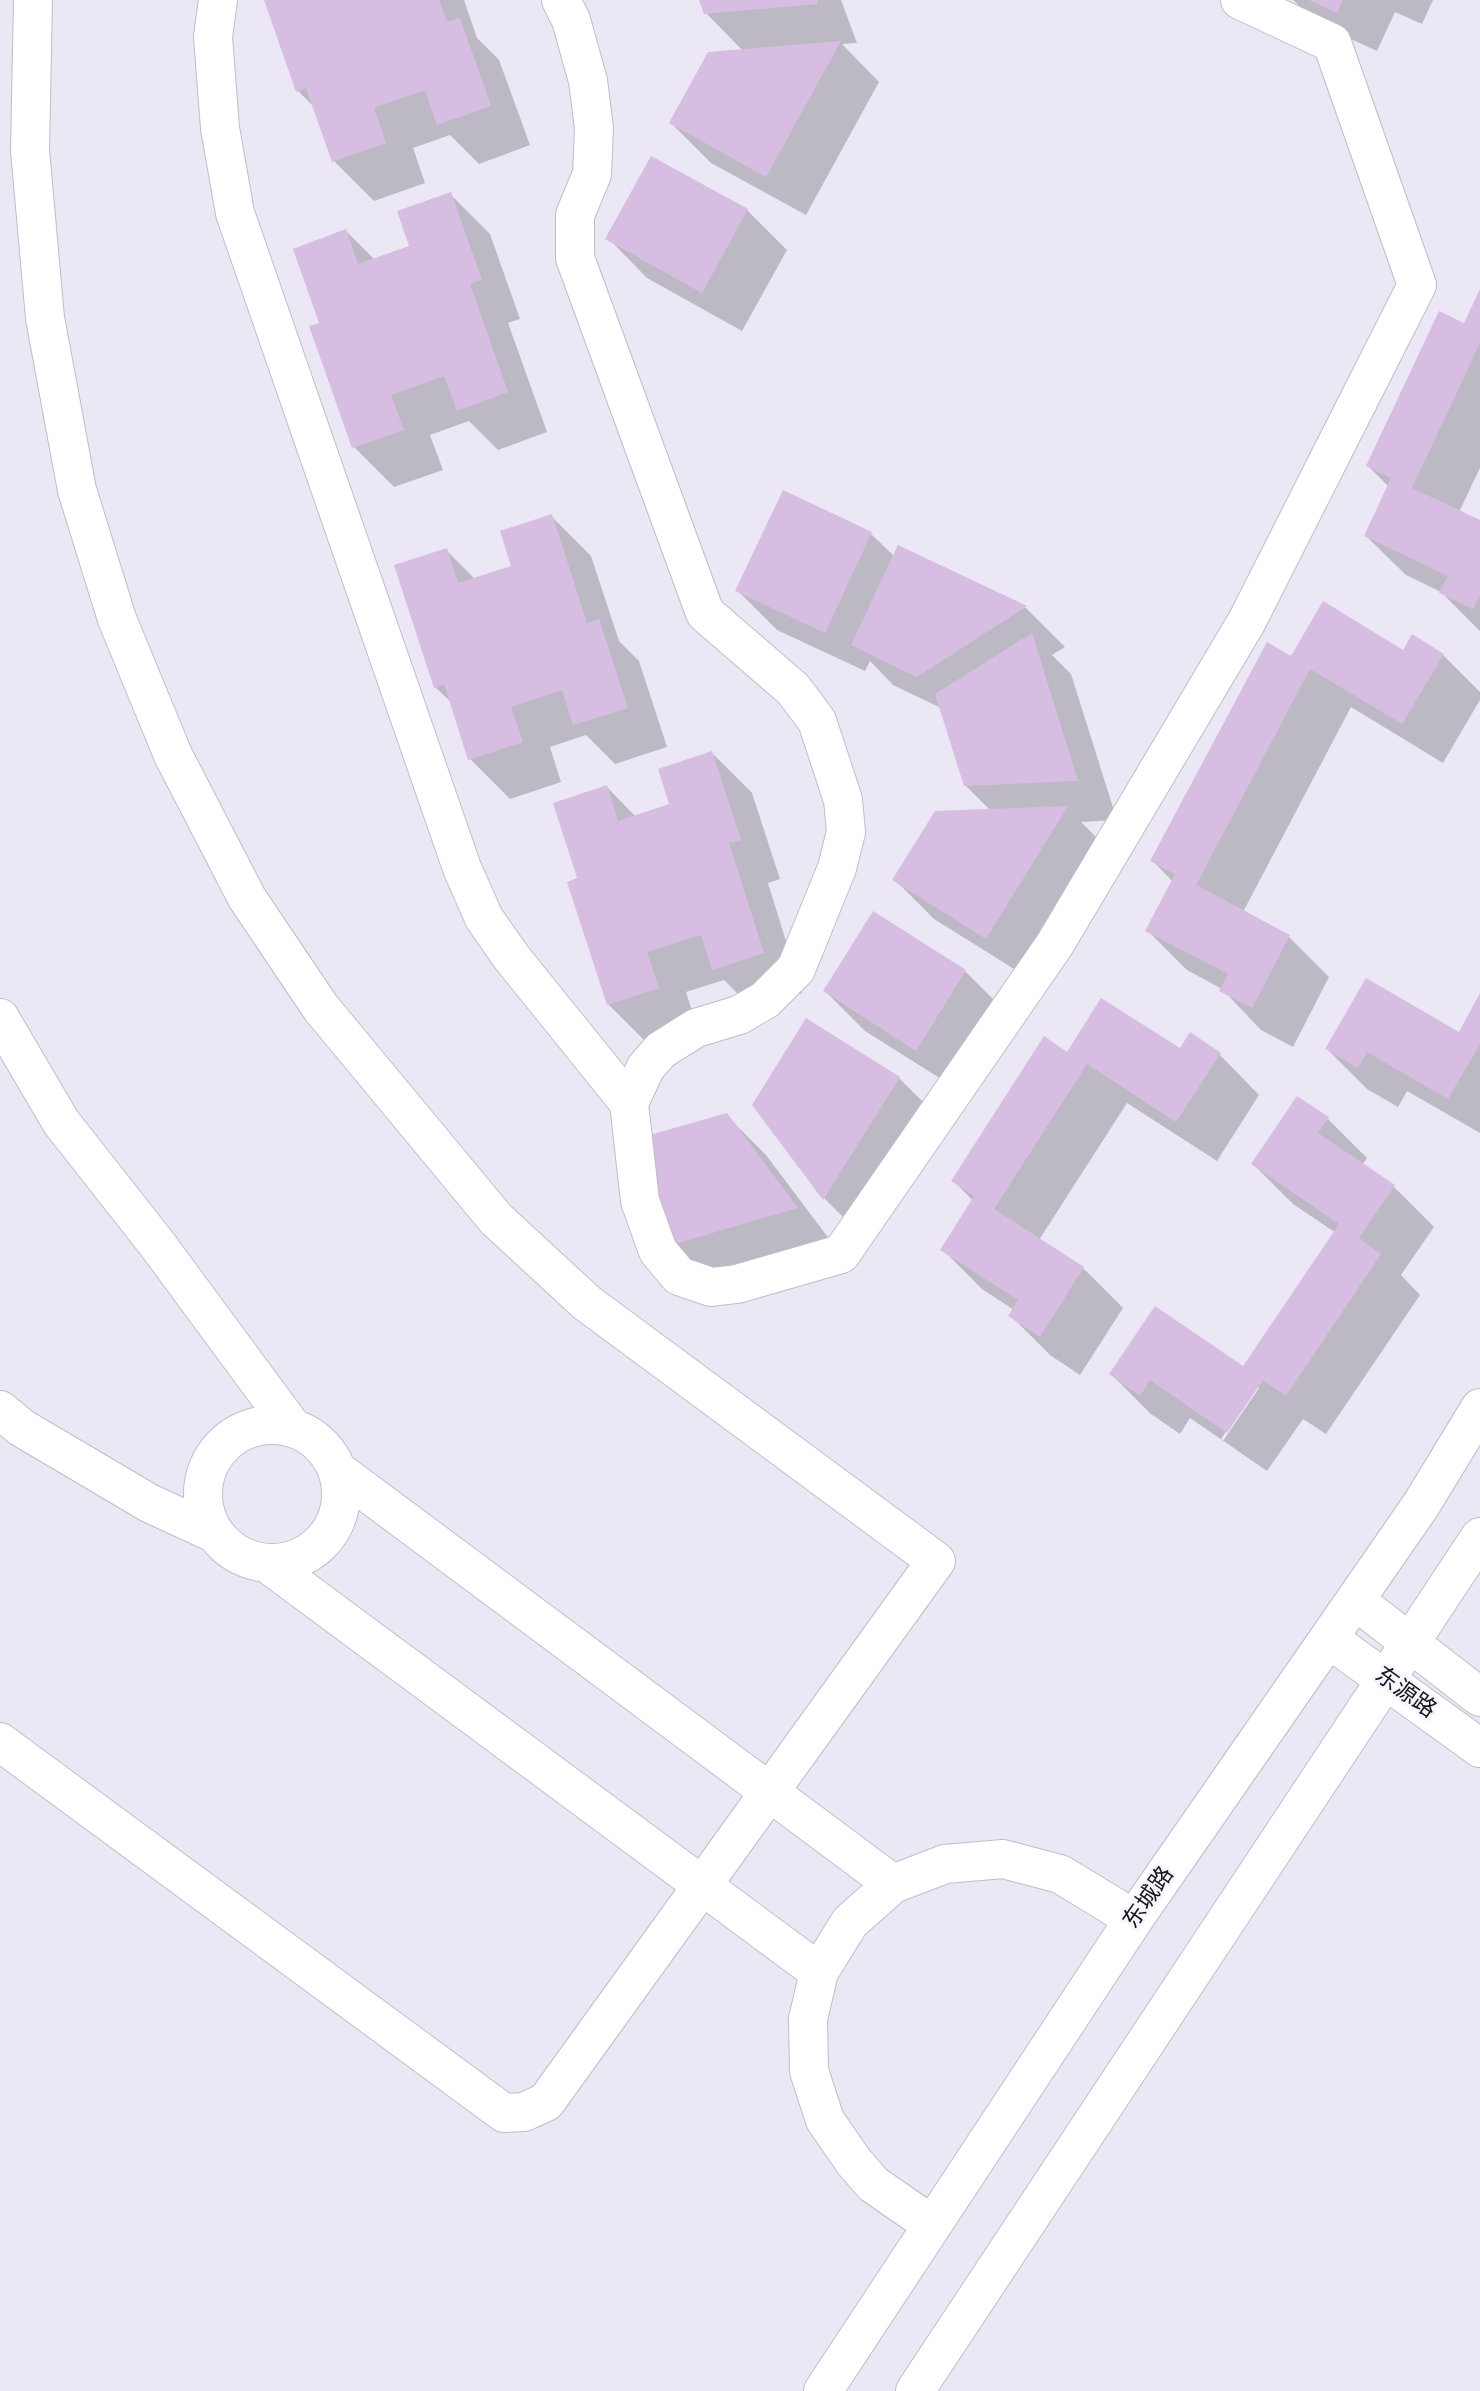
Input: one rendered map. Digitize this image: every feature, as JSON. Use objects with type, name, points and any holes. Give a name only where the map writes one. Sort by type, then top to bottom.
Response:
[{"type":"main road","points":[[0,1742],[504,2113],[524,2112],[546,2102],[936,1561],[587,1303],[496,1219],[321,1008],[247,898],[173,755],[117,619],[77,490],[44,305],[30,150],[33,0]]},
{"type":"main road","points":[[218,0],[213,37],[219,128],[235,213],[462,868],[484,918],[512,958],[629,1103]]},
{"type":"main road","points":[[561,0],[571,20],[588,81],[594,128],[592,174],[575,215],[575,258],[705,613],[793,689],[817,721],[843,800],[846,832],[837,868],[796,969],[765,1000],[739,1015],[696,1028],[661,1050],[646,1067],[629,1103],[640,1201],[658,1251],[679,1276],[711,1287],[737,1284],[841,1254],[1055,944],[1247,621],[1417,285],[1332,43],[1240,0]]},
{"type":"main road","points":[[0,1018],[61,1122],[157,1244],[292,1427]]},
{"type":"main road","name":"东城路","points":[[823,2391],[1134,1919],[1421,1506],[1480,1408]]},
{"type":"main road","points":[[0,1410],[22,1428],[149,1503],[214,1533]]},
{"type":"main road","points":[[268,1564],[302,1557],[328,1536],[341,1504],[337,1470],[327,1452],[312,1437],[292,1427],[271,1424],[250,1428],[231,1438],[216,1452],[206,1471],[203,1492],[205,1514],[214,1533],[229,1549],[247,1559],[268,1564],[819,1972]]},
{"type":"main road","points":[[337,1470],[893,1885]]},
{"type":"main road","points":[[915,2391],[1480,1537]]},
{"type":"main road","name":"东源路","points":[[1356,1601],[1480,1696]]},
{"type":"main road","name":"东源路","points":[[1329,1639],[1480,1748]]},
{"type":"main road","points":[[932,2225],[873,2184],[854,2162],[825,2120],[809,2071],[808,2020],[819,1972],[850,1922],[893,1885],[946,1864],[1003,1860],[1060,1874],[1134,1919]]},
{"type":"building","points":[[264,0],[439,0],[447,22],[460,18],[491,106],[437,125],[425,90],[374,108],[386,143],[332,162],[306,88],[296,92]]},
{"type":"building","points":[[699,0],[817,0],[818,4],[704,14]]},
{"type":"building","points":[[1309,0],[1343,0],[1337,13]]},
{"type":"building","points":[[841,41],[766,177],[669,123],[708,52]]},
{"type":"building","points":[[651,156],[748,209],[702,293],[605,239]]},
{"type":"building","points":[[451,192],[482,280],[470,284],[508,392],[457,411],[444,376],[391,395],[404,430],[352,448],[309,326],[319,323],[293,249],[346,229],[358,264],[409,246],[397,211]]},
{"type":"building","points":[[1480,289],[1480,343],[1412,488],[1480,520],[1480,595],[1473,609],[1439,593],[1448,576],[1364,536],[1391,478],[1366,466],[1439,311],[1464,323]]},
{"type":"building","points":[[783,490],[872,532],[825,633],[735,591]]},
{"type":"building","points":[[552,514],[587,623],[599,619],[628,708],[573,725],[562,690],[511,707],[523,742],[468,760],[444,684],[434,688],[394,565],[447,548],[458,583],[511,566],[500,531]]},
{"type":"building","points":[[898,545],[1027,606],[917,677],[851,645]]},
{"type":"building","points":[[1323,601],[1403,650],[1412,634],[1444,654],[1402,724],[1310,669],[1196,885],[1290,935],[1252,1008],[1219,991],[1228,974],[1145,931],[1175,874],[1150,861],[1267,642],[1291,656]]},
{"type":"building","points":[[1032,633],[1078,781],[964,786],[935,694]]},
{"type":"building","points":[[712,751],[741,840],[729,843],[764,953],[712,970],[701,935],[647,952],[659,988],[607,1005],[567,882],[577,878],[553,803],[607,785],[618,821],[669,804],[658,769]]},
{"type":"building","points":[[1068,806],[986,939],[892,880],[935,811]]},
{"type":"building","points":[[873,911],[966,970],[916,1051],[823,991]]},
{"type":"building","points":[[1366,978],[1459,1032],[1480,993],[1480,1044],[1448,1099],[1367,1052],[1358,1068],[1325,1049]]},
{"type":"building","points":[[1101,998],[1180,1048],[1190,1032],[1221,1053],[1176,1122],[1087,1064],[994,1209],[1084,1267],[1040,1337],[1008,1316],[1018,1300],[940,1250],[974,1196],[951,1181],[1044,1036],[1067,1052]]},
{"type":"building","points":[[806,1018],[900,1077],[823,1200],[752,1105]]},
{"type":"building","points":[[1297,1096],[1329,1117],[1318,1133],[1395,1185],[1359,1238],[1381,1254],[1286,1396],[1263,1380],[1227,1433],[1150,1380],[1140,1396],[1109,1374],[1155,1306],[1243,1366],[1339,1224],[1251,1164]]},
{"type":"building","points":[[727,1113],[798,1208],[671,1245],[639,1138]]}]
